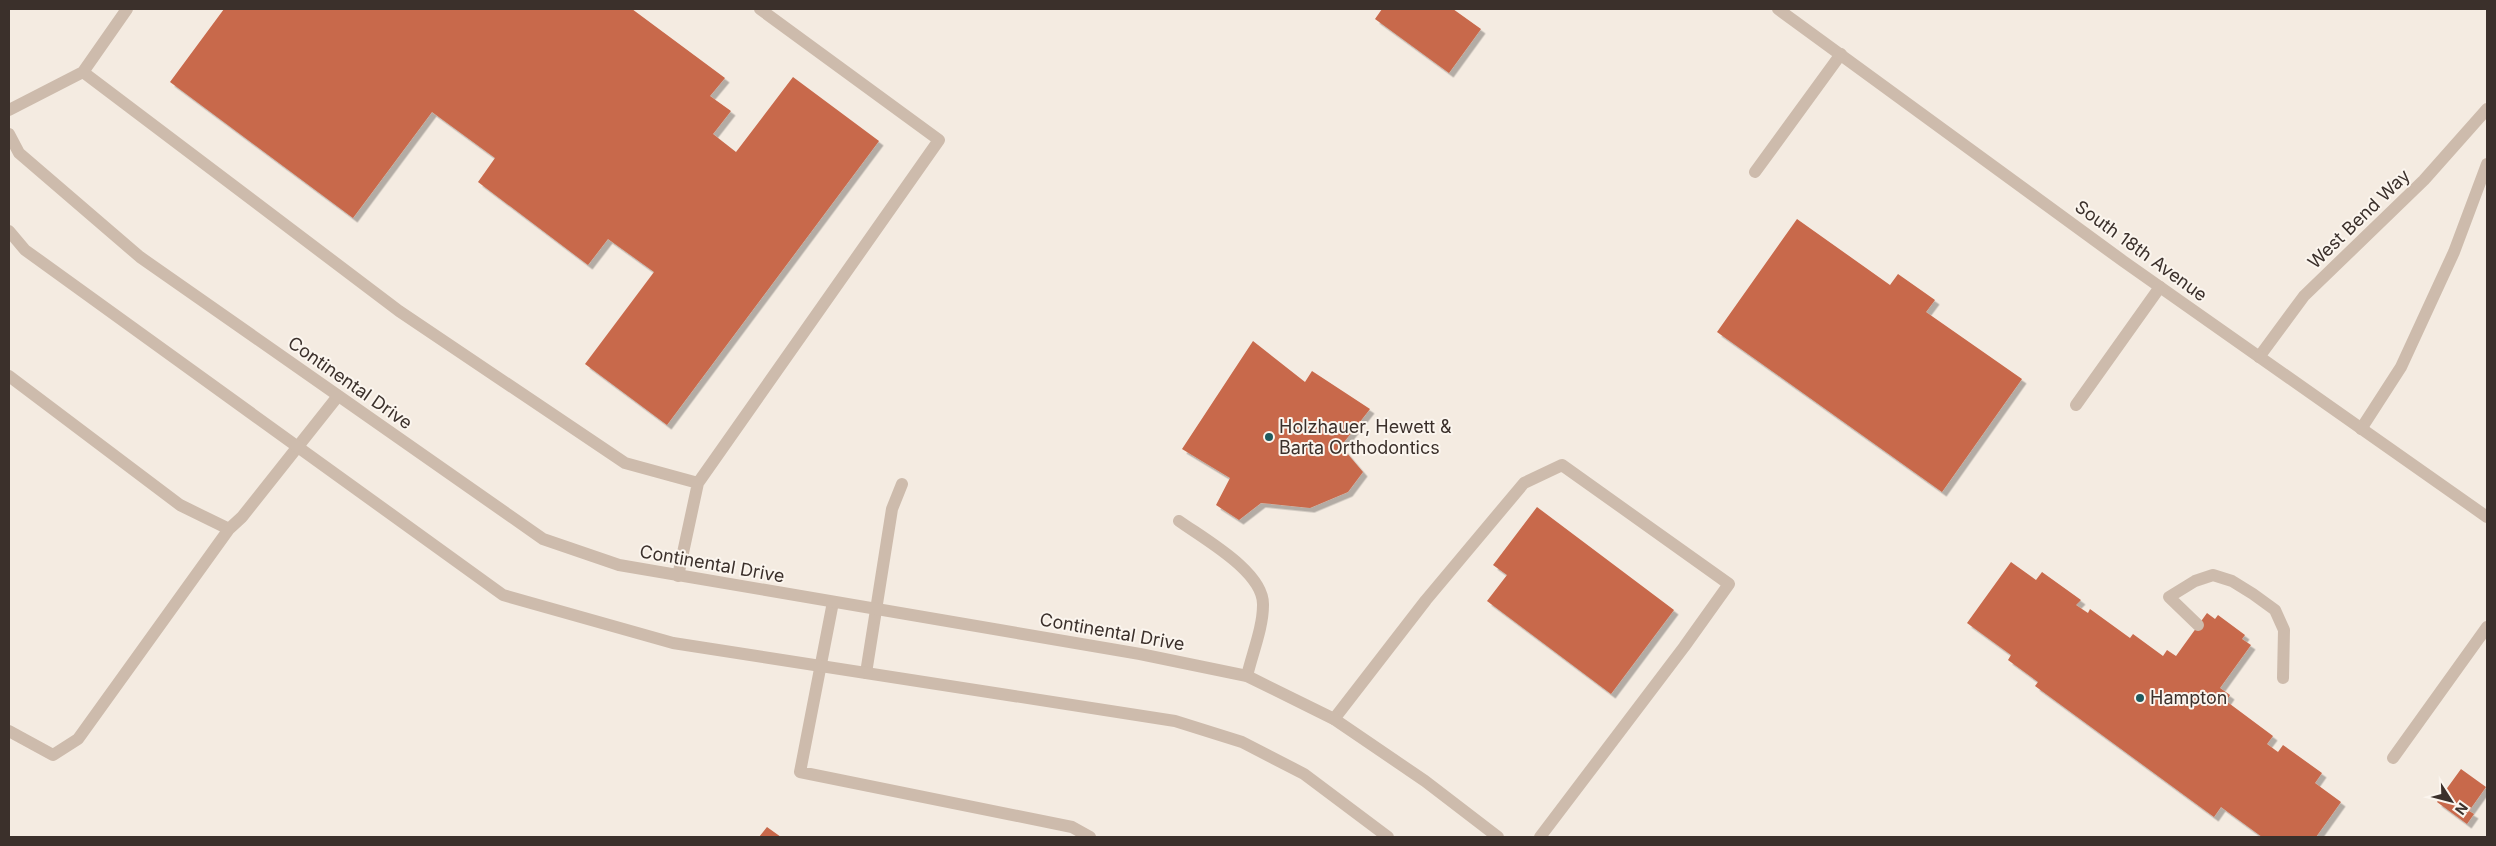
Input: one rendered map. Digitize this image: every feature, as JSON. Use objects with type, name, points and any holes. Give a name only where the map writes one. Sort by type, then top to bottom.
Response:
[{"type":"street","points":[[9,110],[83,72],[127,9]]},
{"type":"street","points":[[678,576],[698,483],[939,140],[760,9]]},
{"type":"street","name":"South 18th Avenue","points":[[1778,9],[2160,287],[2487,517]]},
{"type":"street","points":[[1755,172],[1841,54]]},
{"type":"street","points":[[83,72],[399,311],[625,464],[698,483]]},
{"type":"street","name":"West Bend Way","points":[[2258,357],[2304,296],[2424,180],[2487,109]]},
{"type":"street","name":"Continental Drive","points":[[9,134],[19,153],[140,257],[543,539],[619,565],[1140,654],[1246,676],[1334,719],[1425,781],[1498,837]]},
{"type":"street","points":[[2361,429],[2401,367],[2454,252],[2487,164]]},
{"type":"street","points":[[9,231],[25,250],[503,595],[672,643],[1175,721],[1242,742],[1304,774],[1388,837]]},
{"type":"street","points":[[2076,405],[2160,287]]},
{"type":"street","points":[[9,376],[180,505],[229,529]]},
{"type":"street","points":[[9,731],[54,755],[78,739],[229,529],[242,517],[338,396]]},
{"type":"street","points":[[1334,719],[1426,600],[1524,483],[1562,465],[1729,584],[1684,647],[1540,837]]},
{"type":"street","points":[[866,672],[892,510],[902,484]]},
{"type":"street","points":[[1179,521],[1250,573],[1259,586],[1263,604],[1246,676]]},
{"type":"street","points":[[2198,625],[2169,597],[2195,582],[2213,575],[2232,581],[2253,594],[2275,610],[2284,630],[2282,678]]},
{"type":"street","points":[[833,602],[800,772],[1072,827],[1090,837]]},
{"type":"street","points":[[2392,758],[2487,627]]},
{"type":"building","points":[[224,9],[632,9],[725,78],[710,96],[731,111],[713,134],[736,152],[793,77],[879,141],[667,425],[585,364],[654,272],[608,239],[588,265],[478,182],[495,158],[432,112],[353,218],[170,82]]},
{"type":"building","points":[[1382,9],[1453,9],[1481,29],[1449,73],[1375,19]]},
{"type":"building","points":[[1797,219],[1890,285],[1898,274],[1935,300],[1926,312],[2022,379],[1942,492],[1717,332]]},
{"type":"building","name":"Holzhauer, Hewett & Barta Orthodontics","points":[[1253,341],[1305,382],[1312,371],[1370,409],[1341,446],[1363,472],[1348,492],[1310,508],[1261,503],[1239,520],[1216,505],[1230,478],[1182,449]]},
{"type":"building","points":[[1537,507],[1674,610],[1611,694],[1487,601],[1507,575],[1493,565]]},
{"type":"building","name":"Hampton","points":[[2011,562],[2036,580],[2042,572],[2081,600],[2076,605],[2088,613],[2090,609],[2130,638],[2133,634],[2163,656],[2167,650],[2176,656],[2207,613],[2215,619],[2218,615],[2245,635],[2242,639],[2251,645],[2220,688],[2230,695],[2226,701],[2273,736],[2267,744],[2278,752],[2283,745],[2322,773],[2315,783],[2341,802],[2316,837],[2262,837],[2221,807],[2214,817],[2035,686],[2038,682],[2008,660],[2011,655],[1967,623]]},
{"type":"building","points":[[2461,769],[2486,787],[2469,811],[2474,814],[2467,824],[2437,802]]},
{"type":"building","points":[[767,827],[781,837],[759,837]]},
{"type":"place","name":"Holzhauer, Hewett & Barta Orthodontics","points":[[1269,437]]},
{"type":"place","name":"Hampton","points":[[2140,698]]}]
